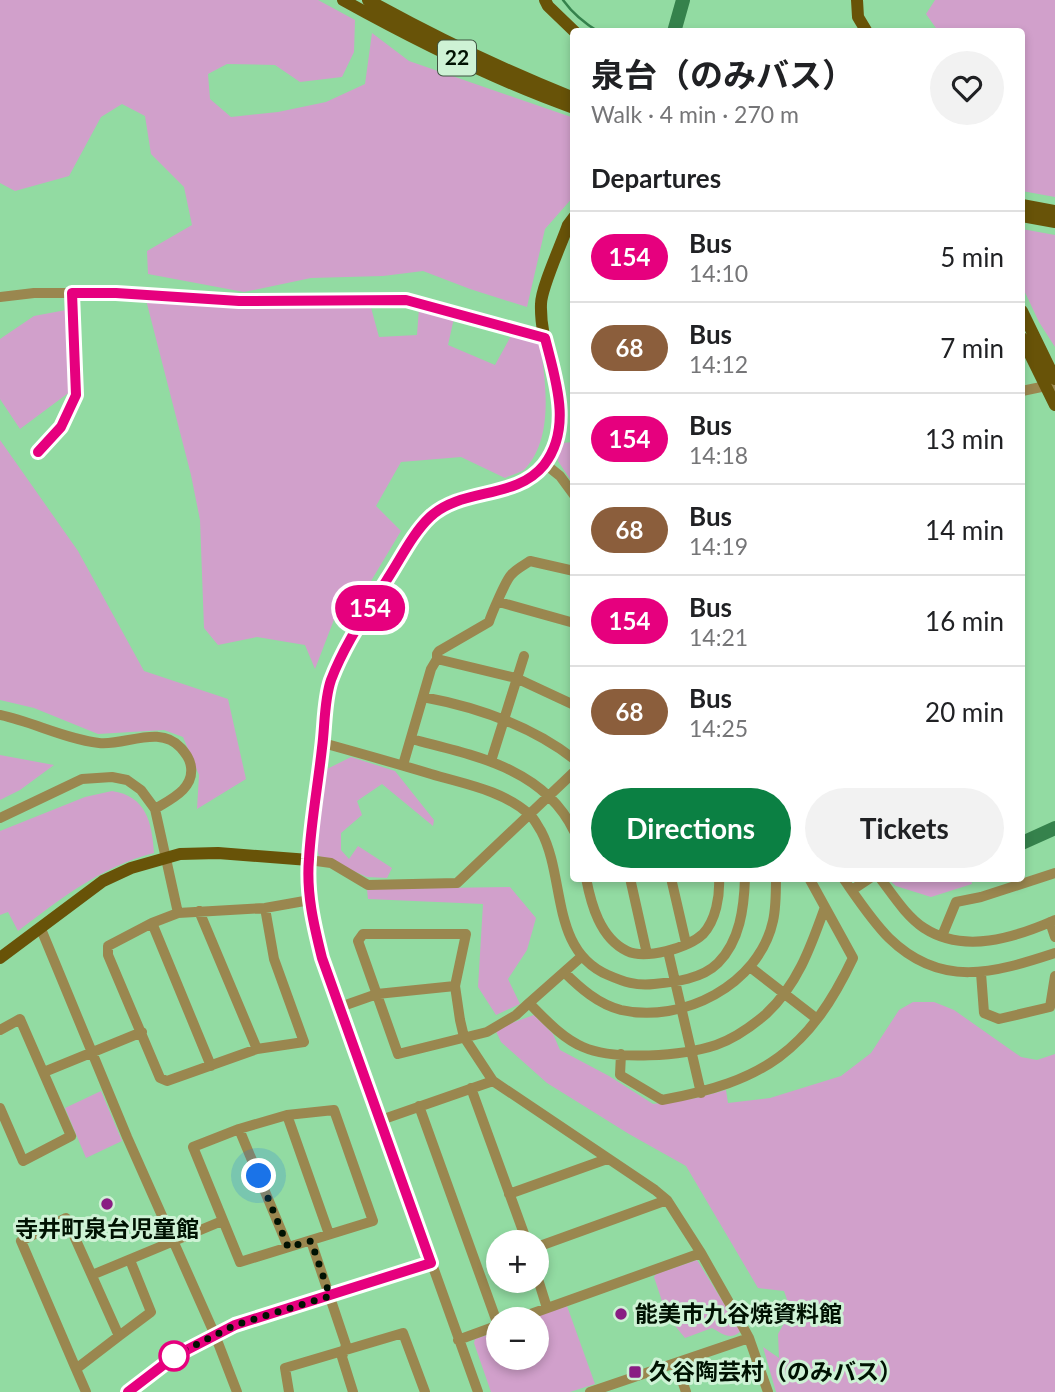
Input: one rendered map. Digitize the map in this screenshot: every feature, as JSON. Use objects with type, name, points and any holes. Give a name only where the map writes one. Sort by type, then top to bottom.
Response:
[{"type":"main road","name":"22","points":[[343,0],[425,43],[570,106]]},
{"type":"main road","name":"22","points":[[368,0],[428,34],[570,96]]},
{"type":"main road","points":[[545,0],[571,28]]},
{"type":"main road","points":[[857,0],[858,17],[865,28]]},
{"type":"main road","points":[[1025,206],[1055,211]]},
{"type":"main road","points":[[1025,217],[1055,222]]},
{"type":"main road","points":[[0,958],[41,929],[72,902],[103,881],[131,868],[180,854],[218,853],[309,860],[330,683],[344,649],[428,518],[442,507],[463,498],[519,484],[545,464],[558,438],[561,410],[545,338],[541,303],[570,222]]},
{"type":"main road","points":[[1025,318],[1052,384],[1055,405]]},
{"type":"main road","points":[[1025,343],[1052,384]]},
{"type":"street","points":[[0,297],[34,293],[116,293],[239,301],[406,300],[545,338]]},
{"type":"street","points":[[38,452],[61,427],[76,395],[72,293]]},
{"type":"street","points":[[1025,390],[1052,384]]},
{"type":"street","points":[[545,464],[560,476],[570,490]]},
{"type":"street","points":[[403,765],[431,669],[438,659],[439,651],[489,622],[493,606],[499,602],[510,575],[530,561],[570,570]]},
{"type":"street","points":[[499,602],[570,622]]},
{"type":"street","points":[[491,761],[524,656]]},
{"type":"street","points":[[438,659],[516,678],[570,703]]},
{"type":"street","points":[[423,697],[503,719],[547,739],[570,756]]},
{"type":"street","points":[[0,715],[101,743],[158,737],[175,741],[188,757],[192,770],[189,783],[183,791],[155,809]]},
{"type":"street","points":[[411,738],[491,761],[530,780],[562,810],[570,824]]},
{"type":"street","points":[[323,743],[492,792],[531,815],[546,842],[564,916],[575,948],[581,957],[599,971],[624,982],[649,985],[675,982],[714,968],[733,943],[739,925],[744,882]]},
{"type":"street","points":[[478,1392],[322,958],[313,924],[309,860],[331,863],[368,885],[457,883],[570,776]]},
{"type":"street","points":[[0,818],[91,777],[127,780],[141,790],[155,809],[178,912]]},
{"type":"street","points":[[942,936],[956,902],[981,897],[1055,873]]},
{"type":"street","points":[[587,882],[598,920],[613,941],[628,952],[647,954],[668,951],[703,934],[720,897],[721,882]]},
{"type":"street","points":[[631,882],[647,954]]},
{"type":"street","points":[[672,882],[686,943]]},
{"type":"street","points":[[564,972],[579,988],[620,1010],[665,1012],[702,1001],[750,967],[773,922],[776,882]]},
{"type":"street","points":[[621,1054],[620,1075],[662,1100],[701,1093],[738,1081],[785,1055],[832,999],[853,958],[811,882]]},
{"type":"street","points":[[846,882],[887,937],[907,954],[932,967],[956,973],[981,973],[1009,968],[1055,953]]},
{"type":"street","points":[[852,890],[864,882]]},
{"type":"street","points":[[883,882],[913,919],[950,940],[984,943],[1053,921],[1055,937]]},
{"type":"street","points":[[265,908],[274,959],[304,1042],[257,1049],[167,1081],[160,1078],[108,955],[108,946],[178,912],[265,908],[310,900]]},
{"type":"street","points":[[529,1003],[562,1035],[585,1048],[638,1055],[691,1051],[717,1044],[740,1033],[766,1013],[784,993],[804,965],[825,907]]},
{"type":"street","points":[[199,911],[257,1049]]},
{"type":"street","points":[[152,923],[211,1066]]},
{"type":"street","points":[[41,929],[127,1138],[215,1335],[237,1392]]},
{"type":"street","points":[[581,957],[516,1015],[487,1032],[464,1037],[398,1054],[358,941],[363,934],[466,934],[455,986],[464,1037],[493,1081],[667,1200],[701,1253],[749,1338],[768,1392]]},
{"type":"street","points":[[668,951],[701,1093]]},
{"type":"street","points":[[750,967],[817,1019]]},
{"type":"street","points":[[981,973],[984,1013],[999,1020],[1050,1007],[1055,976]]},
{"type":"street","points":[[340,1007],[377,994],[455,986]]},
{"type":"street","points":[[0,1030],[20,1020],[71,1136],[23,1161],[0,1108]]},
{"type":"street","points":[[44,1072],[142,1032]]},
{"type":"street","points":[[381,1120],[493,1081]]},
{"type":"street","points":[[471,1087],[522,1230]]},
{"type":"street","points":[[419,1106],[492,1307]]},
{"type":"street","points":[[334,1110],[373,1221],[240,1262],[193,1147],[239,1129],[287,1115],[334,1110]]},
{"type":"street","points":[[287,1115],[329,1234]]},
{"type":"street","points":[[239,1129],[288,1247]]},
{"type":"street","points":[[509,1194],[607,1159]]},
{"type":"street","points":[[549,1243],[667,1200]]},
{"type":"street","points":[[86,1392],[21,1241],[66,1218],[119,1336]]},
{"type":"street","points":[[92,1275],[222,1221]]},
{"type":"street","points":[[311,1241],[346,1345],[342,1357],[353,1392]]},
{"type":"street","points":[[549,1307],[701,1253]]},
{"type":"street","points":[[76,1370],[151,1312],[130,1259]]},
{"type":"street","points":[[128,1392],[175,1356],[235,1325],[431,1263]]},
{"type":"street","points":[[458,1340],[486,1330]]},
{"type":"street","points":[[289,1392],[285,1368],[403,1333],[425,1392]]},
{"type":"street","points":[[590,1392],[607,1389],[749,1338]]},
{"type":"street","points":[[676,1363],[686,1392]]},
{"type":"shaded area","points":[[0,0],[318,0],[355,20],[354,52],[342,77],[300,82],[275,65],[227,64],[208,74],[210,99],[231,117],[278,112],[326,102],[365,84],[372,33],[409,61],[570,117],[570,201],[545,229],[527,307],[423,271],[383,276],[311,278],[244,292],[148,274],[147,251],[192,225],[184,187],[151,154],[145,116],[122,104],[101,117],[69,176],[15,191],[0,183]]},
{"type":"shaded area","points":[[935,0],[1055,0],[1055,197],[1025,192],[1025,28],[936,28],[926,14]]},
{"type":"shaded area","points":[[1025,230],[1055,235],[1055,347],[1025,292]]},
{"type":"shaded area","points":[[145,296],[236,308],[370,304],[379,337],[417,335],[419,308],[454,318],[448,345],[495,365],[512,334],[540,341],[546,408],[541,441],[525,469],[505,478],[461,457],[401,462],[376,506],[401,531],[371,581],[345,591],[315,669],[305,645],[257,637],[218,645],[204,628],[200,520]]},
{"type":"shaded area","points":[[66,310],[71,391],[20,429],[0,399],[0,339],[34,316]]},
{"type":"shaded area","points":[[0,440],[78,551],[144,671],[228,699],[246,779],[197,809],[199,775],[183,737],[164,730],[98,734],[34,708],[0,700]]},
{"type":"shaded area","points":[[570,442],[570,479],[558,461],[561,443]]},
{"type":"shaded area","points":[[0,755],[54,765],[20,790],[0,800]]},
{"type":"shaded area","points":[[351,757],[395,771],[434,820],[433,826],[382,784],[357,801],[362,815],[341,833],[341,850],[349,859],[358,846],[392,868],[387,878],[367,877],[319,856],[316,845],[325,770]]},
{"type":"shaded area","points":[[112,791],[133,798],[145,812],[154,853],[99,875],[18,931],[8,912],[0,915],[0,831],[85,797]]},
{"type":"shaded area","points":[[891,882],[972,884],[931,897],[896,886]]},
{"type":"shaded area","points":[[510,887],[536,918],[527,950],[508,979],[520,1004],[496,1015],[478,987],[483,904],[368,899],[367,889]]},
{"type":"shaded area","points":[[913,1002],[934,1002],[954,1010],[1021,1057],[1037,1060],[1055,1054],[1055,1392],[776,1392],[763,1347],[779,1358],[778,1334],[791,1311],[784,1291],[758,1288],[686,1166],[547,1083],[501,1042],[495,1029],[534,1015],[553,1034],[560,1050],[609,1076],[653,1104],[696,1098],[726,1090],[728,1103],[770,1098],[841,1076],[871,1053],[899,1010]]},
{"type":"shaded area","points":[[101,1091],[122,1141],[86,1158],[65,1108]]},
{"type":"shaded area","points":[[697,1260],[741,1331],[737,1334],[726,1336],[712,1328],[685,1338],[667,1316],[654,1277]]},
{"type":"shaded area","points":[[567,1306],[595,1384],[570,1392],[491,1392],[474,1343],[475,1339],[486,1335],[486,1370],[549,1370],[549,1312]]},
{"type":"waterway","points":[[563,0],[579,18],[593,28]]},
{"type":"waterway","points":[[675,28],[683,0]]},
{"type":"waterway","points":[[1025,842],[1055,828]]},
{"type":"bus line","name":"154","points":[[38,452],[61,427],[76,395],[72,293],[116,293],[239,301],[406,300],[545,338],[561,410],[558,438],[545,464],[533,475],[519,484],[463,498],[442,507],[428,518],[344,649],[330,683],[309,860],[313,924],[322,958],[431,1263],[235,1325],[175,1356],[128,1392]]},
{"type":"place","name":"寺井町泉台児童館","points":[[107,1204]]},
{"type":"place","name":"能美市九谷焼資料館","points":[[621,1314]]},
{"type":"place","name":"久谷陶芸村（のみバス）","points":[[635,1372]]},
{"type":"route","points":[[174,1356],[235,1325],[330,1296],[311,1241],[288,1247],[259,1176]]}]
